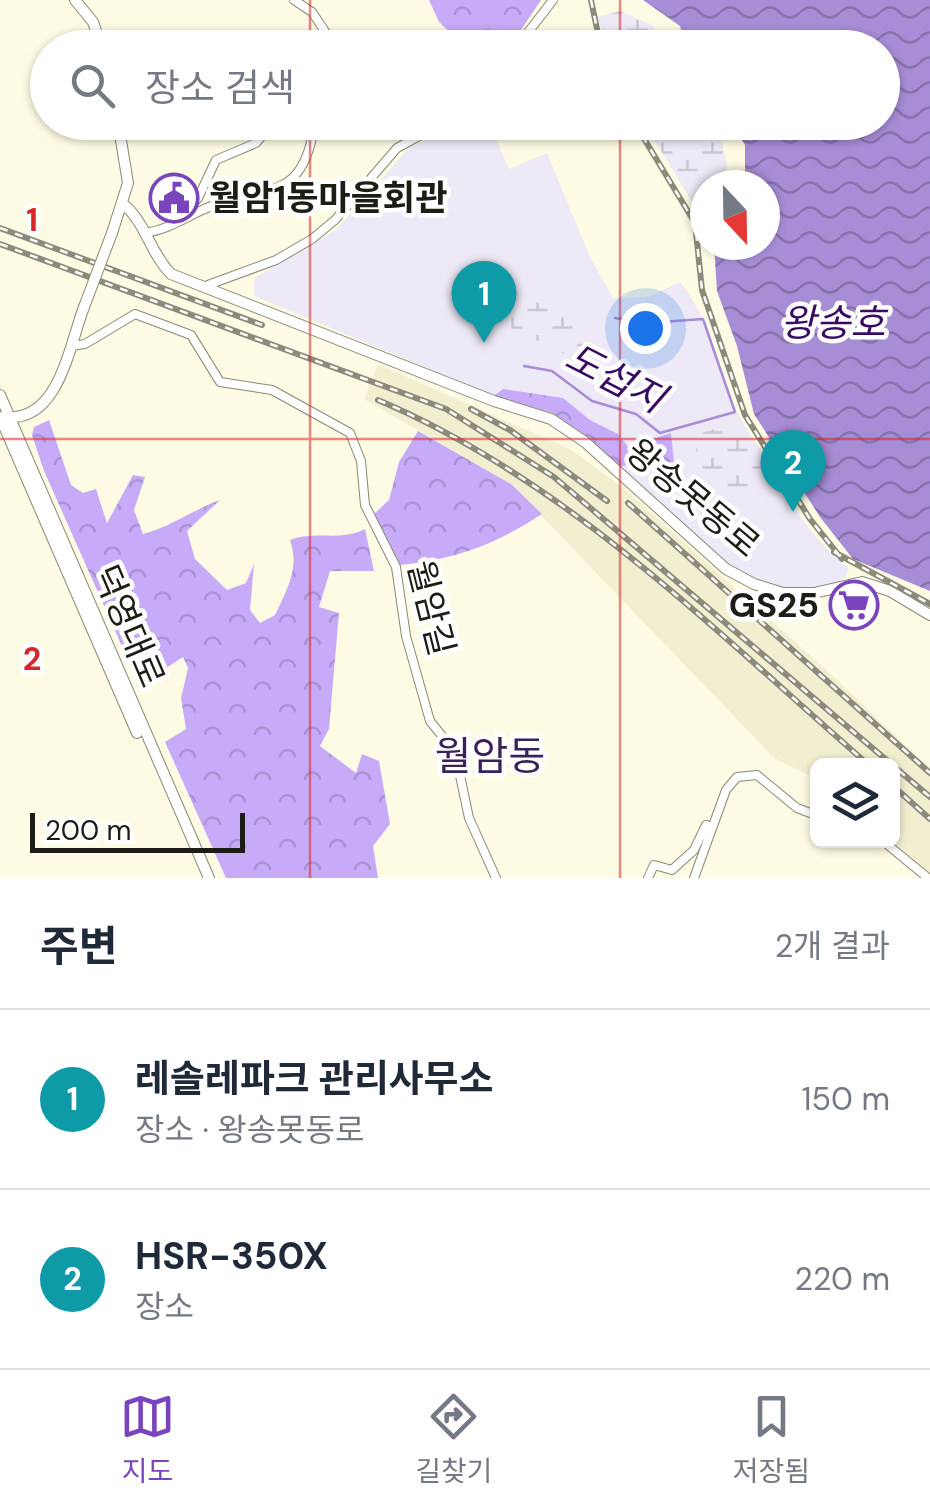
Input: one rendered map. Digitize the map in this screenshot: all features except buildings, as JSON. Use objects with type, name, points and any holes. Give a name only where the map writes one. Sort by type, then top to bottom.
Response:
[{"type":"street","points":[[75,0],[96,30]]},
{"type":"street","points":[[294,0],[312,12],[324,30]]},
{"type":"street","points":[[530,30],[553,0]]},
{"type":"street","points":[[3,417],[24,417],[49,399],[128,183],[121,140]]},
{"type":"street","points":[[178,223],[198,198],[216,160],[259,140]]},
{"type":"street","points":[[144,233],[178,223],[213,205],[262,196],[298,174],[312,140]]},
{"type":"street","points":[[208,285],[276,260],[312,238],[335,220],[398,148],[412,140]]},
{"type":"street","name":"왕송못동로","points":[[122,204],[134,213],[155,258],[171,274],[208,285],[494,402],[551,419],[585,442],[726,568],[754,584],[783,592],[814,592],[862,582],[890,590],[930,614]]},
{"type":"street","name":"월암길","points":[[68,347],[84,344],[135,314],[191,335],[220,382],[272,390],[350,433],[361,461],[365,505],[396,567],[406,636],[430,721],[455,752],[469,818],[496,878]]},
{"type":"street","name":"덕영대로","points":[[0,395],[3,417],[206,878]]},
{"type":"street","points":[[648,878],[654,865],[672,870],[694,850],[737,777],[757,775],[797,808],[810,813]]},
{"type":"street","points":[[694,878],[709,826]]},
{"type":"street","points":[[892,848],[928,878]]},
{"type":"shaded area","points":[[378,364],[570,449],[626,490],[930,769],[930,874],[900,848],[900,758],[810,758],[810,776],[774,758],[511,484],[364,399]]},
{"type":"green space","points":[[429,0],[541,0],[521,30],[447,30]]},
{"type":"green space","points":[[621,11],[655,30],[602,30],[597,17]]},
{"type":"green space","points":[[425,140],[496,140],[509,169],[547,153],[590,257],[613,298],[648,297],[680,282],[709,333],[734,403],[752,439],[803,521],[849,568],[845,578],[800,588],[770,584],[742,574],[553,413],[494,396],[254,296],[254,278],[336,230],[410,147]]},
{"type":"green space","points":[[654,140],[719,140],[726,170],[690,170],[690,198]]},
{"type":"green space","points":[[511,294],[577,316],[585,330],[584,369],[550,344],[513,335],[508,310]]},
{"type":"green space","points":[[503,389],[563,398],[590,420],[618,434],[636,457],[634,464],[618,467],[553,413],[494,396]]},
{"type":"green space","points":[[49,420],[71,485],[83,493],[96,489],[107,523],[133,475],[145,477],[134,510],[143,534],[220,500],[187,531],[195,559],[227,590],[246,583],[254,564],[250,610],[260,623],[275,615],[288,587],[294,560],[290,540],[346,535],[365,529],[374,571],[330,571],[319,607],[339,613],[329,729],[320,746],[356,773],[362,754],[379,761],[390,824],[373,846],[378,878],[226,878],[165,742],[186,729],[181,698],[188,668],[183,657],[151,678],[137,680],[44,471],[32,435],[34,427]]},
{"type":"green space","points":[[741,420],[776,474],[768,474],[767,483],[747,490],[713,487],[710,478],[696,469],[696,435]]},
{"type":"green space","points":[[418,431],[511,484],[542,514],[473,549],[398,565],[374,514],[389,500],[399,462]]},
{"type":"green space","points":[[671,433],[675,472],[653,460],[638,444]]},
{"type":"water","name":"왕송호","points":[[643,0],[930,0],[930,591],[853,559],[820,517],[754,414],[737,346],[717,291],[715,260],[780,260],[780,170],[745,170],[742,140],[900,140],[900,30],[681,30]]},
{"type":"waterway","name":"도섭지","points":[[524,366],[552,371],[592,401],[636,414],[660,433],[735,412],[703,319],[648,323],[615,318]]},
{"type":"railway","points":[[591,0],[597,30]]},
{"type":"railway","points":[[645,140],[695,223],[702,290],[745,415],[810,519],[842,559]]},
{"type":"railway","points":[[0,228],[262,325]]},
{"type":"railway","points":[[0,244],[446,409],[554,477],[930,797]]},
{"type":"railway","points":[[378,400],[447,433],[576,516],[697,613],[861,758]]},
{"type":"railway","points":[[471,409],[510,430],[607,501]]},
{"type":"railway","points":[[628,503],[930,773]]},
{"type":"railway","points":[[834,552],[930,604]]},
{"type":"railway","points":[[900,792],[930,819]]},
{"type":"place","name":"월암1동마을회관","points":[[174,198]]},
{"type":"place","name":"레솔레파크 관리사무소","points":[[484,343]]},
{"type":"place","name":"HSR-350X","points":[[793,512]]},
{"type":"place","name":"GS25","points":[[854,605]]},
{"type":"district","name":"월암동","points":[[490,756]]}]
